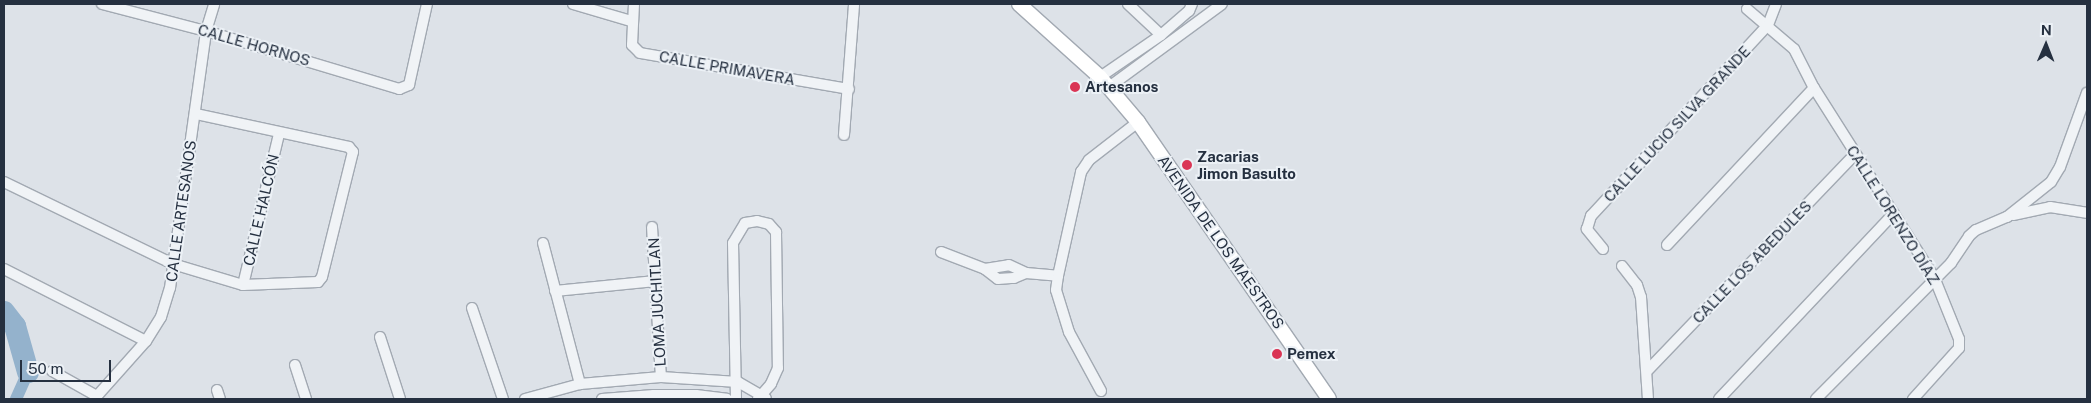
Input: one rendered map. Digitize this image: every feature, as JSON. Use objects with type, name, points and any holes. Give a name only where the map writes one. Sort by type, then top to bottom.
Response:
[{"type":"street","name":"CALLE HORNOS","points":[[102,4],[206,31],[404,88],[409,85],[427,4]]},
{"type":"street","name":"CALLE ARTESANOS","points":[[52,371],[97,396],[146,341],[168,303],[196,114],[206,31],[214,4]]},
{"type":"street","points":[[573,4],[631,21]]},
{"type":"street","name":"CALLE PRIMAVERA","points":[[634,4],[631,21],[632,45],[640,52],[849,89]]},
{"type":"street","points":[[844,135],[854,4]]},
{"type":"street","name":"AVENIDA DE LOS MAESTROS","points":[[1019,4],[1105,82],[1138,122],[1329,399]]},
{"type":"street","points":[[1128,4],[1161,35]]},
{"type":"street","points":[[1105,82],[1222,4]]},
{"type":"street","points":[[1768,25],[1776,4]]},
{"type":"street","points":[[1105,82],[1191,7],[1197,20]]},
{"type":"street","name":"CALLE LORENZO DÍAZ","points":[[1747,9],[1794,49],[1814,88],[1934,277],[1960,340],[1959,348],[1913,399]]},
{"type":"street","name":"CALLE LUCIO SILVA GRANDE","points":[[1603,249],[1587,229],[1587,224],[1768,25]]},
{"type":"street","points":[[1667,245],[1814,88]]},
{"type":"street","points":[[2007,217],[2039,194],[2056,174],[2087,93]]},
{"type":"street","points":[[4,182],[173,264],[243,285],[318,282],[353,159],[353,152],[349,147],[279,134],[196,114]]},
{"type":"street","points":[[1101,391],[1069,332],[1056,290],[1085,166],[1138,122]]},
{"type":"street","name":"CALLE HALCÓN","points":[[243,285],[279,134]]},
{"type":"street","name":"CALLE LOS ABEDULES","points":[[1648,370],[1855,154]]},
{"type":"street","points":[[1816,399],[1934,277],[1951,263],[1976,230],[2007,217],[2050,207],[2087,213]]},
{"type":"street","points":[[1719,399],[1894,213]]},
{"type":"street","points":[[525,399],[580,384],[661,377],[738,382],[762,397],[778,368],[776,232],[769,224],[757,221],[745,223],[734,242],[738,382],[736,399]]},
{"type":"street","name":"LOMA JUCHITLAN","points":[[652,227],[661,377]]},
{"type":"street","points":[[543,243],[580,384]]},
{"type":"street","points":[[942,252],[985,269],[998,279],[1014,278],[1026,273]]},
{"type":"street","points":[[985,269],[1009,265],[1026,273],[1058,276]]},
{"type":"street","points":[[1622,266],[1637,285],[1641,297],[1648,370],[1648,399]]},
{"type":"street","points":[[4,269],[146,341]]},
{"type":"street","points":[[555,290],[656,281]]},
{"type":"street","points":[[472,308],[503,399]]},
{"type":"street","points":[[380,337],[400,399]]},
{"type":"street","points":[[295,364],[306,399]]},
{"type":"street","points":[[602,399],[654,395],[696,395],[727,399]]},
{"type":"waterway","points":[[4,312],[15,326],[28,372]]},
{"type":"waterway","points":[[16,399],[28,372]]},
{"type":"place","name":"Artesanos","points":[[1075,87]]},
{"type":"place","name":"Zacarias Jimon Basulto","points":[[1187,165]]},
{"type":"place","name":"Pemex","points":[[1277,354]]}]
